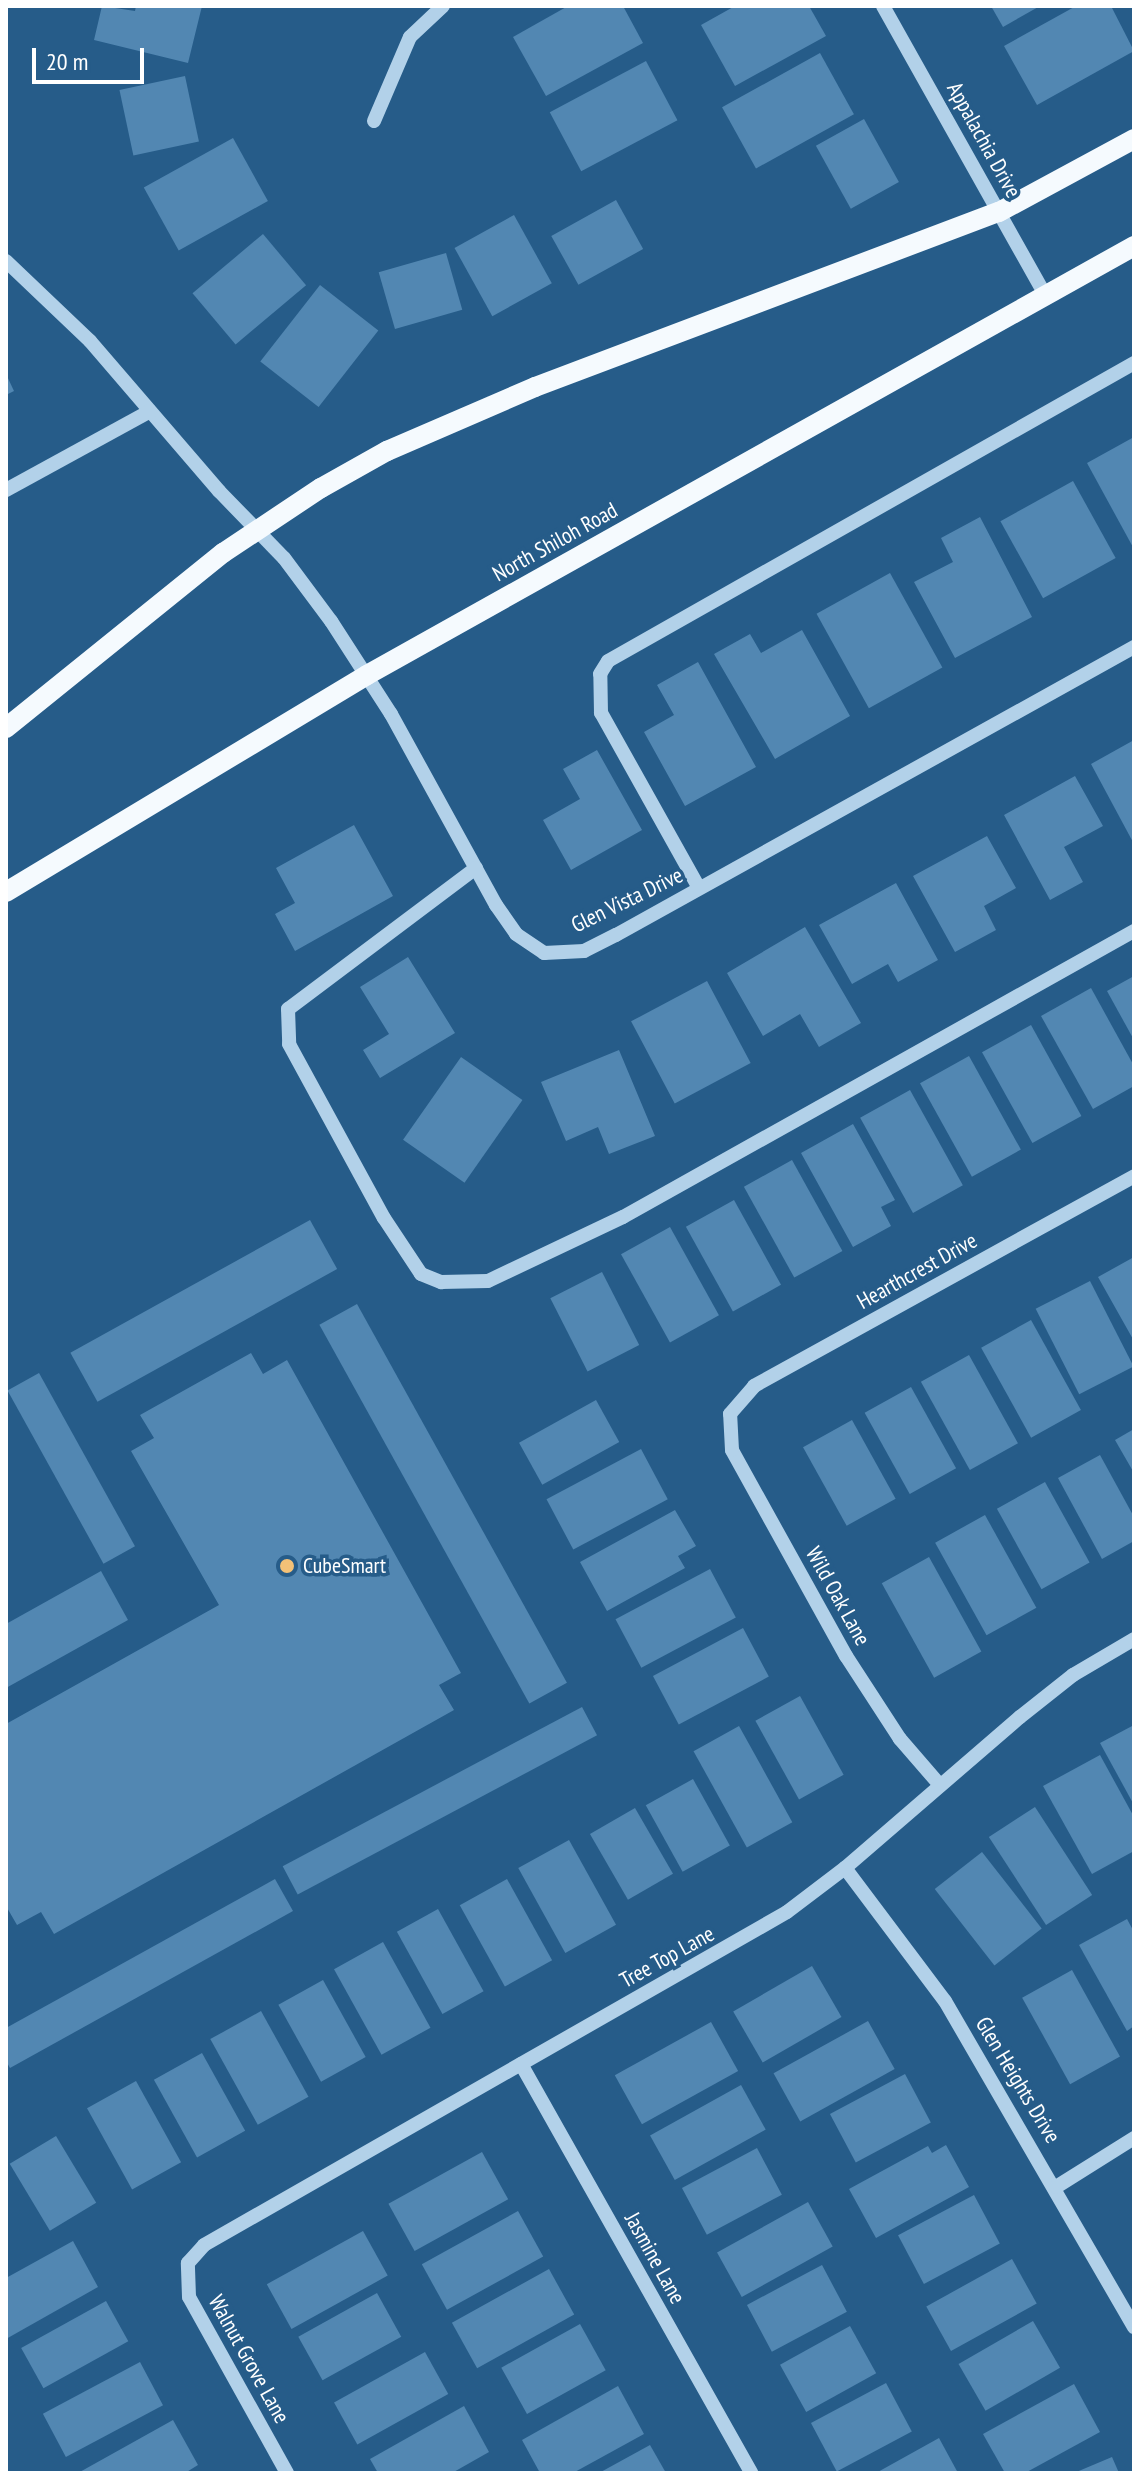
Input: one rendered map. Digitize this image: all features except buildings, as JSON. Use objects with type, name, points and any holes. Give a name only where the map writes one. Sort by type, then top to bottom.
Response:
[{"type":"main road","points":[[6,728],[187,582],[256,531],[387,451],[457,419],[999,212],[1134,139]]},
{"type":"main road","name":"North Shiloh Road","points":[[6,892],[367,675],[1134,246]]},
{"type":"street","points":[[374,121],[410,37],[443,6]]},
{"type":"street","name":"Appalachia Drive","points":[[883,6],[1045,295]]},
{"type":"street","name":"Glen Vista Drive","points":[[6,261],[90,341],[256,531],[284,558],[367,675],[516,934],[544,953],[584,951],[1134,647]]},
{"type":"street","points":[[699,888],[601,713],[600,674],[608,661],[1134,363]]},
{"type":"street","points":[[6,490],[150,411]]},
{"type":"street","points":[[476,868],[288,1009],[289,1044],[384,1218],[421,1274],[441,1282],[488,1281],[623,1217],[1134,931]]},
{"type":"street","name":"Hearthcrest Drive","points":[[730,1414],[754,1386],[1134,1176]]},
{"type":"street","name":"Wild Oak Lane","points":[[730,1414],[732,1450],[846,1656],[900,1739],[939,1784]]},
{"type":"street","name":"Tree Top Lane","points":[[188,2263],[204,2245],[742,1940],[845,1868],[939,1784],[1073,1675],[1134,1639]]},
{"type":"street","name":"Glen Heights Drive","points":[[845,1868],[945,2001],[1056,2187],[1134,2327]]},
{"type":"street","name":"Jasmine Lane","points":[[521,2064],[751,2473]]},
{"type":"street","points":[[1056,2187],[1134,2138]]},
{"type":"street","name":"Walnut Grove Lane","points":[[188,2263],[189,2297],[287,2473]]},
{"type":"place","name":"CubeSmart","points":[[287,1566]]}]
